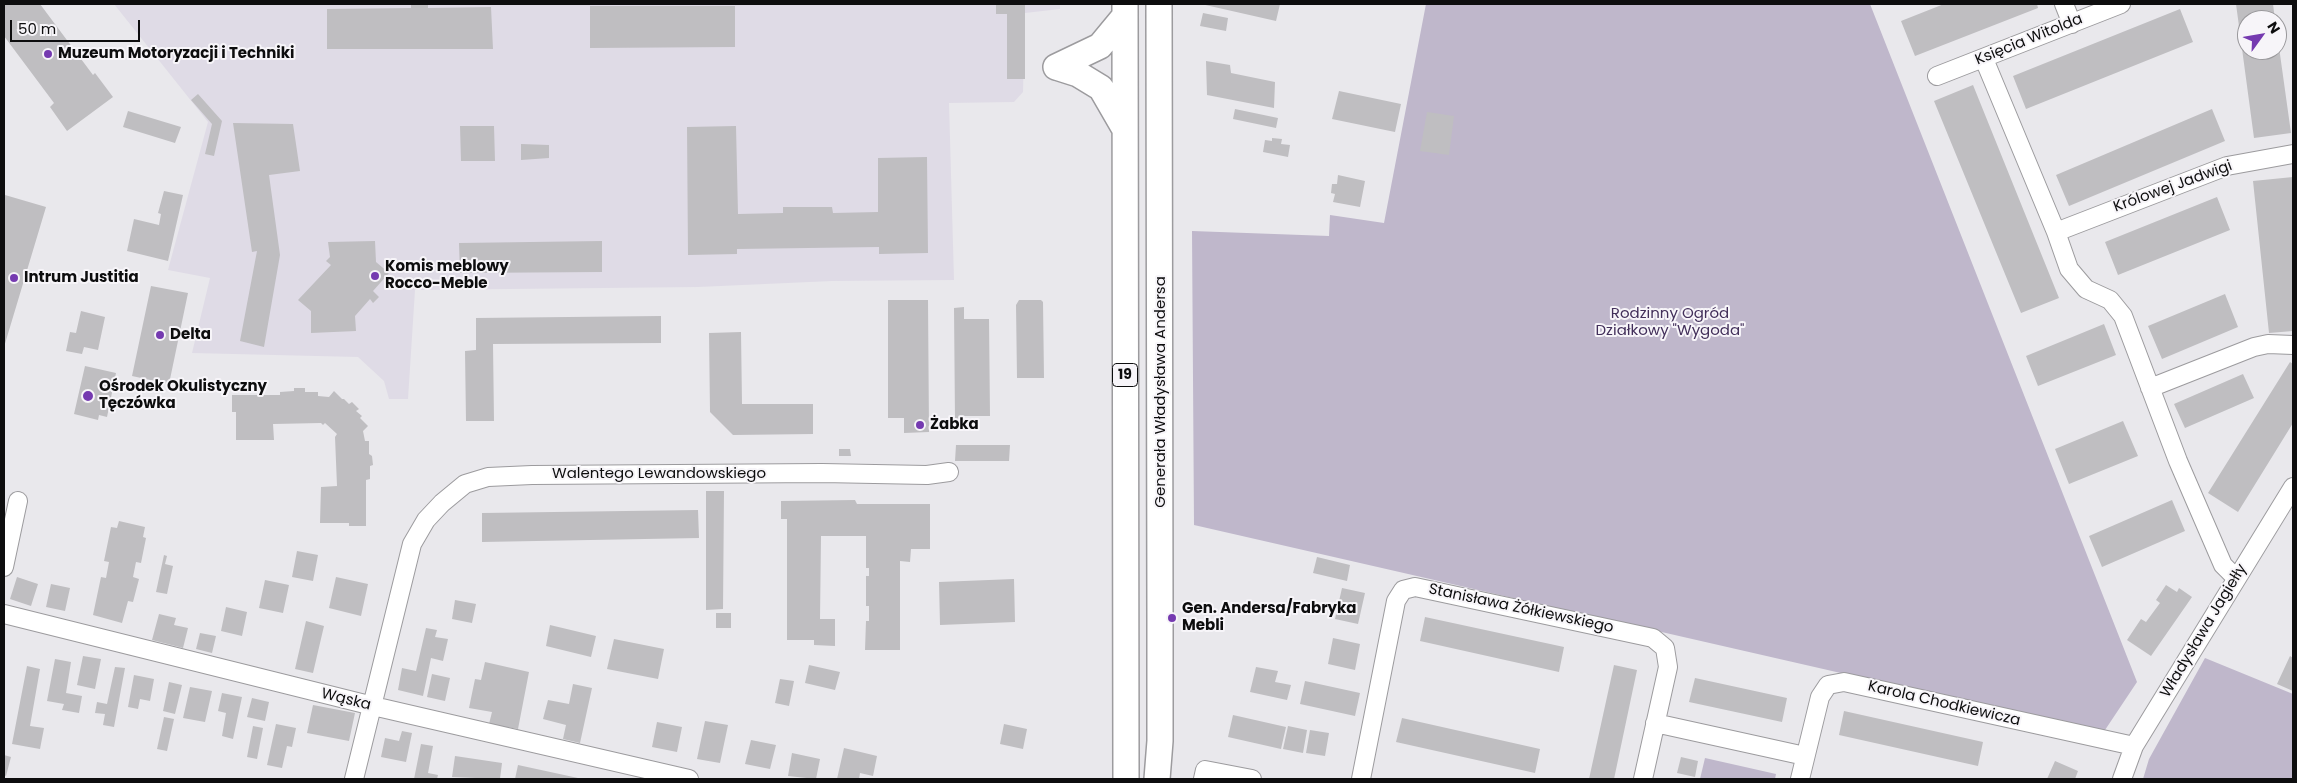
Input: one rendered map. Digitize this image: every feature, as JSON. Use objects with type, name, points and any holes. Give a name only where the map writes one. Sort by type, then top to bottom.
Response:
[{"type":"highway","name":"Generała Władysława Andersa","points":[[1158,779],[1160,740],[1161,184],[1159,4]]},
{"type":"highway","points":[[1124,10],[1100,46],[1056,66],[1078,74],[1102,88],[1124,130]]},
{"type":"highway","name":"19","points":[[1124,10],[1126,779]]},
{"type":"highway","points":[[1160,740],[1163,779]]},
{"type":"street","points":[[2064,4],[2072,24]]},
{"type":"street","name":"Księcia Witolda","points":[[1937,76],[2121,4]]},
{"type":"street","points":[[1984,59],[2056,232],[2069,269],[2086,289],[2110,300],[2123,316],[2150,388],[2223,565],[2236,578]]},
{"type":"street","name":"Królowej Jadwigi","points":[[2056,232],[2227,166],[2293,154]]},
{"type":"street","points":[[2150,388],[2254,347],[2268,344],[2293,345]]},
{"type":"street","name":"Walentego Lewandowskiego","points":[[354,779],[407,557],[414,539],[426,520],[442,503],[465,484],[488,477],[822,473],[927,476],[949,472]]},
{"type":"street","name":"Władysława Jagiełły","points":[[2122,779],[2134,746],[2293,487]]},
{"type":"street","points":[[4,567],[18,501]]},
{"type":"street","name":"Stanisława Żółkiewskiego","points":[[1362,779],[1396,601],[1403,590],[1415,587],[1653,638],[1665,648],[1668,667],[1643,779]]},
{"type":"street","name":"Wąska","points":[[4,614],[372,706],[689,779]]},
{"type":"street","name":"Karola Chodkiewicza","points":[[1800,779],[1820,697],[1828,686],[1844,682],[2134,746]]},
{"type":"street","points":[[1655,723],[1805,756]]},
{"type":"street","points":[[1203,779],[1205,770],[1252,779]]},
{"type":"shaded area","points":[[114,4],[1060,4],[1060,9],[1025,13],[1023,92],[1014,102],[949,103],[954,280],[832,281],[698,287],[415,290],[408,399],[389,399],[384,381],[358,357],[192,353],[210,278],[168,270],[208,122]]},
{"type":"green space","name":"Rodzinny Ogród Działkowy \"Wygoda\"","points":[[1426,4],[1870,4],[2137,682],[2103,733],[1194,525],[1192,231],[1329,236],[1330,215],[1384,223]]},
{"type":"green space","points":[[2205,658],[2293,694],[2293,779],[2143,779],[2149,759]]},
{"type":"green space","points":[[1705,758],[1776,774],[1775,779],[1700,779]]},
{"type":"building","name":"Muzeum Motoryzacji i Techniki","points":[[4,4],[40,4],[93,75],[95,73],[113,97],[67,131],[50,107],[54,103],[4,36]]},
{"type":"building","points":[[411,4],[428,4],[428,8],[491,7],[493,49],[327,49],[327,9],[411,8]]},
{"type":"building","points":[[996,4],[1025,4],[1025,79],[1007,79],[1007,14],[996,14]]},
{"type":"building","points":[[1201,4],[1280,4],[1276,21]]},
{"type":"building","points":[[1944,4],[2037,4],[2038,8],[1915,56],[1901,21]]},
{"type":"building","points":[[2236,4],[2273,4],[2274,10],[2237,10]]},
{"type":"building","points":[[590,6],[735,6],[735,47],[590,48]]},
{"type":"building","points":[[2180,9],[2193,42],[2026,109],[2013,76]]},
{"type":"building","points":[[1203,13],[1228,18],[1226,31],[1200,26]]},
{"type":"building","points":[[2244,60],[2281,60],[2291,133],[2254,138]]},
{"type":"building","points":[[1206,61],[1230,65],[1231,73],[1275,82],[1274,108],[1207,95]]},
{"type":"building","points":[[1973,85],[2059,298],[2021,313],[1934,101]]},
{"type":"building","points":[[1339,91],[1401,104],[1395,132],[1332,119]]},
{"type":"building","points":[[198,94],[222,121],[214,156],[205,154],[212,124],[191,100]]},
{"type":"building","points":[[1235,109],[1278,118],[1276,128],[1233,119]]},
{"type":"building","points":[[2212,109],[2225,141],[2069,206],[2056,175]]},
{"type":"building","points":[[128,111],[181,127],[175,143],[123,127]]},
{"type":"building","points":[[1427,112],[1454,116],[1449,155],[1420,151]]},
{"type":"building","points":[[233,123],[293,124],[300,171],[269,175],[280,255],[264,347],[240,341],[257,251],[252,252]]},
{"type":"building","points":[[460,126],[494,126],[495,161],[461,161]]},
{"type":"building","points":[[736,126],[738,214],[783,213],[783,207],[832,207],[833,213],[878,212],[878,158],[927,157],[928,253],[879,254],[879,247],[737,249],[737,254],[688,255],[687,127]]},
{"type":"building","points":[[1272,138],[1282,139],[1281,144],[1290,145],[1288,157],[1263,152],[1265,140],[1272,141]]},
{"type":"building","points":[[521,144],[549,145],[549,158],[521,160]]},
{"type":"building","points":[[1338,175],[1365,181],[1360,207],[1333,202],[1335,194],[1331,193],[1332,184],[1337,184]]},
{"type":"building","points":[[2293,177],[2293,331],[2269,333],[2253,181]]},
{"type":"building","points":[[164,191],[183,195],[168,261],[127,251],[134,219],[159,225],[161,214],[158,213]]},
{"type":"building","name":"Intrum Justitia","points":[[5,195],[46,207],[4,347],[4,197]]},
{"type":"building","points":[[2217,197],[2230,230],[2118,275],[2105,242]]},
{"type":"building","points":[[375,241],[376,262],[389,273],[373,291],[379,297],[373,303],[370,299],[355,316],[356,331],[311,333],[311,311],[298,300],[331,265],[326,261],[330,257],[328,242]]},
{"type":"building","points":[[602,241],[602,272],[460,273],[459,243]]},
{"type":"building","name":"Delta","points":[[151,286],[188,293],[169,384],[132,376]]},
{"type":"building","points":[[2225,294],[2238,327],[2162,359],[2148,326]]},
{"type":"building","points":[[888,300],[928,300],[929,432],[904,433],[904,418],[888,418]]},
{"type":"building","points":[[1019,300],[1041,300],[1043,302],[1044,378],[1017,378],[1016,305]]},
{"type":"building","points":[[964,307],[964,319],[989,319],[990,416],[964,416],[964,420],[955,420],[954,308]]},
{"type":"building","points":[[81,311],[105,317],[98,350],[84,347],[82,354],[66,351],[70,332],[76,333]]},
{"type":"building","points":[[661,316],[661,343],[493,344],[494,421],[466,421],[465,351],[476,350],[476,318]]},
{"type":"building","points":[[2104,324],[2116,355],[2038,386],[2026,356]]},
{"type":"building","points":[[741,332],[742,404],[813,404],[813,434],[733,435],[710,412],[709,333]]},
{"type":"building","points":[[2290,362],[2293,364],[2293,423],[2238,512],[2208,493]]},
{"type":"building","points":[[85,366],[116,373],[107,417],[99,415],[98,420],[74,414]]},
{"type":"building","points":[[2243,374],[2254,398],[2185,428],[2174,404]]},
{"type":"building","points":[[294,388],[305,388],[305,392],[318,392],[318,396],[329,397],[334,391],[342,399],[349,404],[352,402],[359,409],[356,411],[362,416],[360,418],[368,426],[363,431],[365,441],[369,441],[369,454],[372,456],[373,465],[370,466],[370,479],[366,480],[366,526],[349,526],[349,523],[320,523],[321,487],[337,486],[335,437],[337,434],[325,423],[323,425],[321,423],[273,424],[274,440],[236,440],[236,412],[232,412],[232,395],[280,395],[280,392],[294,391]]},
{"type":"building","points":[[2123,421],[2138,456],[2069,484],[2055,449]]},
{"type":"building","points":[[956,445],[1010,445],[1009,461],[955,461]]},
{"type":"building","points":[[839,449],[850,449],[851,456],[839,456]]},
{"type":"building","points":[[706,491],[724,491],[723,609],[706,610]]},
{"type":"building","points":[[855,500],[857,504],[930,504],[930,549],[911,549],[910,562],[900,561],[900,650],[865,650],[866,621],[869,621],[869,606],[866,606],[866,576],[869,576],[869,568],[866,568],[866,536],[821,536],[820,619],[835,619],[835,646],[814,645],[814,640],[787,640],[787,519],[781,519],[781,501]]},
{"type":"building","points":[[2172,500],[2185,531],[2102,567],[2089,536]]},
{"type":"building","points":[[698,510],[699,538],[482,542],[482,513]]},
{"type":"building","points":[[119,521],[145,527],[143,537],[146,538],[141,563],[136,562],[133,577],[139,579],[133,602],[128,601],[122,623],[93,615],[101,577],[106,578],[109,562],[104,561],[111,527],[117,528]]},
{"type":"building","points":[[297,551],[318,555],[313,581],[292,577]]},
{"type":"building","points":[[164,555],[167,556],[165,564],[173,566],[167,594],[156,592]]},
{"type":"building","points":[[1317,557],[1350,565],[1347,581],[1313,573]]},
{"type":"building","points":[[17,577],[38,584],[31,606],[10,599]]},
{"type":"building","points":[[336,577],[368,584],[361,616],[329,608]]},
{"type":"building","points":[[1014,579],[1015,622],[940,625],[939,582]]},
{"type":"building","points":[[265,580],[289,585],[283,613],[259,608]]},
{"type":"building","points":[[51,584],[70,588],[65,611],[46,607]]},
{"type":"building","points":[[2166,585],[2177,592],[2179,588],[2192,597],[2151,656],[2127,640],[2141,619],[2146,622],[2160,603],[2156,600]]},
{"type":"building","points":[[1342,588],[1365,593],[1358,624],[1335,619]]},
{"type":"building","points":[[455,600],[476,604],[472,623],[452,619]]},
{"type":"building","points":[[226,607],[247,612],[242,636],[221,631]]},
{"type":"building","points":[[716,613],[731,613],[731,628],[716,628]]},
{"type":"building","points":[[159,614],[176,618],[174,625],[188,628],[183,648],[152,640]]},
{"type":"building","points":[[1425,617],[1564,647],[1559,672],[1420,641]]},
{"type":"building","points":[[306,621],[324,626],[313,673],[295,669]]},
{"type":"building","points":[[550,625],[596,636],[591,657],[546,646]]},
{"type":"building","points":[[426,628],[437,630],[435,637],[448,639],[443,661],[431,658],[423,696],[398,690],[402,668],[416,671]]},
{"type":"building","points":[[200,633],[216,636],[212,653],[196,649]]},
{"type":"building","points":[[1333,638],[1360,644],[1355,670],[1328,664]]},
{"type":"building","points":[[614,639],[664,649],[658,679],[607,669]]},
{"type":"building","points":[[83,656],[101,659],[95,689],[77,685]]},
{"type":"building","points":[[2290,656],[2293,658],[2293,691],[2277,684]]},
{"type":"building","points":[[55,659],[71,662],[66,693],[82,696],[79,713],[62,710],[64,704],[47,701]]},
{"type":"building","points":[[485,662],[529,672],[518,729],[489,724],[492,712],[469,708],[475,679],[481,680]]},
{"type":"building","points":[[809,665],[840,672],[835,690],[805,683]]},
{"type":"building","points":[[1614,665],[1637,670],[1614,779],[1589,779]]},
{"type":"building","points":[[27,666],[40,669],[30,726],[44,728],[40,749],[12,744]]},
{"type":"building","points":[[115,667],[125,668],[114,727],[103,725],[105,714],[95,713],[97,702],[107,704]]},
{"type":"building","points":[[1256,667],[1278,671],[1275,682],[1291,685],[1287,700],[1250,692]]},
{"type":"building","points":[[432,674],[450,678],[445,701],[427,697]]},
{"type":"building","points":[[134,675],[154,679],[150,701],[140,699],[138,709],[128,707]]},
{"type":"building","points":[[1695,678],[1787,698],[1782,722],[1689,702]]},
{"type":"building","points":[[780,679],[794,681],[789,706],[775,703]]},
{"type":"building","points":[[1305,681],[1360,693],[1355,716],[1300,704]]},
{"type":"building","points":[[169,682],[182,685],[175,714],[163,711]]},
{"type":"building","points":[[573,684],[592,688],[580,743],[563,739],[566,725],[543,719],[548,700],[569,704]]},
{"type":"building","points":[[190,687],[212,691],[205,722],[183,718]]},
{"type":"building","points":[[222,693],[242,697],[233,739],[222,736],[226,713],[218,711]]},
{"type":"building","points":[[252,698],[269,702],[265,721],[247,717]]},
{"type":"building","points":[[313,705],[355,713],[349,741],[307,733]]},
{"type":"building","points":[[1844,711],[1983,742],[1978,766],[1839,735]]},
{"type":"building","points":[[1233,715],[1286,727],[1281,749],[1228,737]]},
{"type":"building","points":[[164,717],[174,719],[167,751],[157,749]]},
{"type":"building","points":[[1402,718],[1540,749],[1535,773],[1396,742]]},
{"type":"building","points":[[705,721],[728,725],[720,763],[697,759]]},
{"type":"building","points":[[657,722],[682,727],[677,752],[652,747]]},
{"type":"building","points":[[276,724],[296,728],[292,747],[287,746],[282,768],[267,765]]},
{"type":"building","points":[[1004,724],[1027,729],[1023,749],[1000,744]]},
{"type":"building","points":[[253,726],[263,728],[257,759],[247,757]]},
{"type":"building","points":[[1288,726],[1307,730],[1303,753],[1283,749]]},
{"type":"building","points":[[1310,730],[1329,733],[1325,756],[1306,753]]},
{"type":"building","points":[[402,731],[412,733],[406,762],[381,757],[385,738],[399,741]]},
{"type":"building","points":[[751,740],[776,745],[770,769],[745,764]]},
{"type":"building","points":[[421,744],[433,746],[428,773],[438,775],[437,779],[414,779]]},
{"type":"building","points":[[844,748],[877,756],[873,776],[860,773],[859,779],[837,779]]},
{"type":"building","points":[[792,753],[820,759],[816,779],[788,776]]},
{"type":"building","points":[[4,755],[11,757],[6,776],[4,775]]},
{"type":"building","points":[[455,756],[502,763],[500,779],[452,777]]},
{"type":"building","points":[[1681,757],[1698,761],[1695,777],[1677,773]]},
{"type":"building","points":[[2055,761],[2078,771],[2075,779],[2047,779]]},
{"type":"building","points":[[518,765],[578,778],[578,779],[515,779]]},
{"type":"place","name":"Muzeum Motoryzacji i Techniki","points":[[48,54]]},
{"type":"place","name":"Komis meblowy Rocco-Meble","points":[[375,276]]},
{"type":"place","name":"Intrum Justitia","points":[[14,278]]},
{"type":"place","name":"Delta","points":[[160,335]]},
{"type":"place","name":"Ośrodek Okulistyczny Tęczówka","points":[[88,396]]},
{"type":"place","name":"Żabka","points":[[920,425]]},
{"type":"place","name":"Gen. Andersa/Fabryka Mebli","points":[[1172,618]]}]
